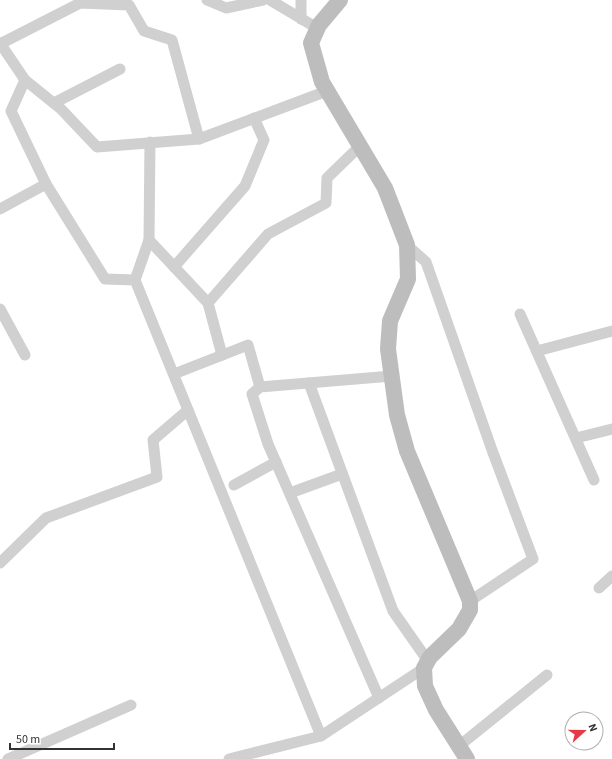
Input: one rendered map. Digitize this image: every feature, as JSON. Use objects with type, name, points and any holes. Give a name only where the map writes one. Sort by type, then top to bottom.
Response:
[{"type":"street","points":[[207,0],[226,8],[263,0]]},
{"type":"street","points":[[270,0],[317,28]]},
{"type":"street","points":[[301,0],[301,18]]},
{"type":"street","points":[[340,0],[319,24],[311,43],[322,82],[385,188],[407,245],[408,279],[390,321],[388,349],[397,415],[407,451],[470,601],[470,610],[459,629],[430,657],[426,665],[425,686],[436,710],[463,752],[547,675]]},
{"type":"street","points":[[200,138],[172,40],[144,31],[129,5],[73,3],[0,44],[25,80],[61,109],[97,147],[200,138],[327,91]]},
{"type":"street","points":[[54,103],[120,69]]},
{"type":"street","points":[[25,80],[11,111],[46,184],[105,279],[136,280]]},
{"type":"street","points":[[174,267],[245,186],[264,140],[254,118]]},
{"type":"street","points":[[150,142],[150,240],[136,280],[321,736]]},
{"type":"street","points":[[208,303],[268,234],[326,202],[327,178],[360,146]]},
{"type":"street","points":[[0,208],[46,184]]},
{"type":"street","points":[[150,240],[208,303],[222,355]]},
{"type":"street","points":[[407,245],[426,262],[492,450],[533,559],[470,601]]},
{"type":"street","points":[[0,309],[25,354]]},
{"type":"street","points":[[520,314],[594,480]]},
{"type":"street","points":[[537,351],[612,331]]},
{"type":"street","points":[[174,374],[248,345],[260,387]]},
{"type":"street","points":[[379,698],[268,444],[252,394],[260,387],[392,376]]},
{"type":"street","points":[[309,383],[392,611],[426,665]]},
{"type":"street","points":[[0,563],[46,518],[157,477],[153,440],[188,410]]},
{"type":"street","points":[[576,438],[612,428]]},
{"type":"street","points":[[234,485],[276,462]]},
{"type":"street","points":[[290,493],[342,474]]},
{"type":"street","points":[[599,588],[612,576]]},
{"type":"street","points":[[229,759],[321,736],[426,665]]},
{"type":"street","points":[[8,759],[131,705]]}]
